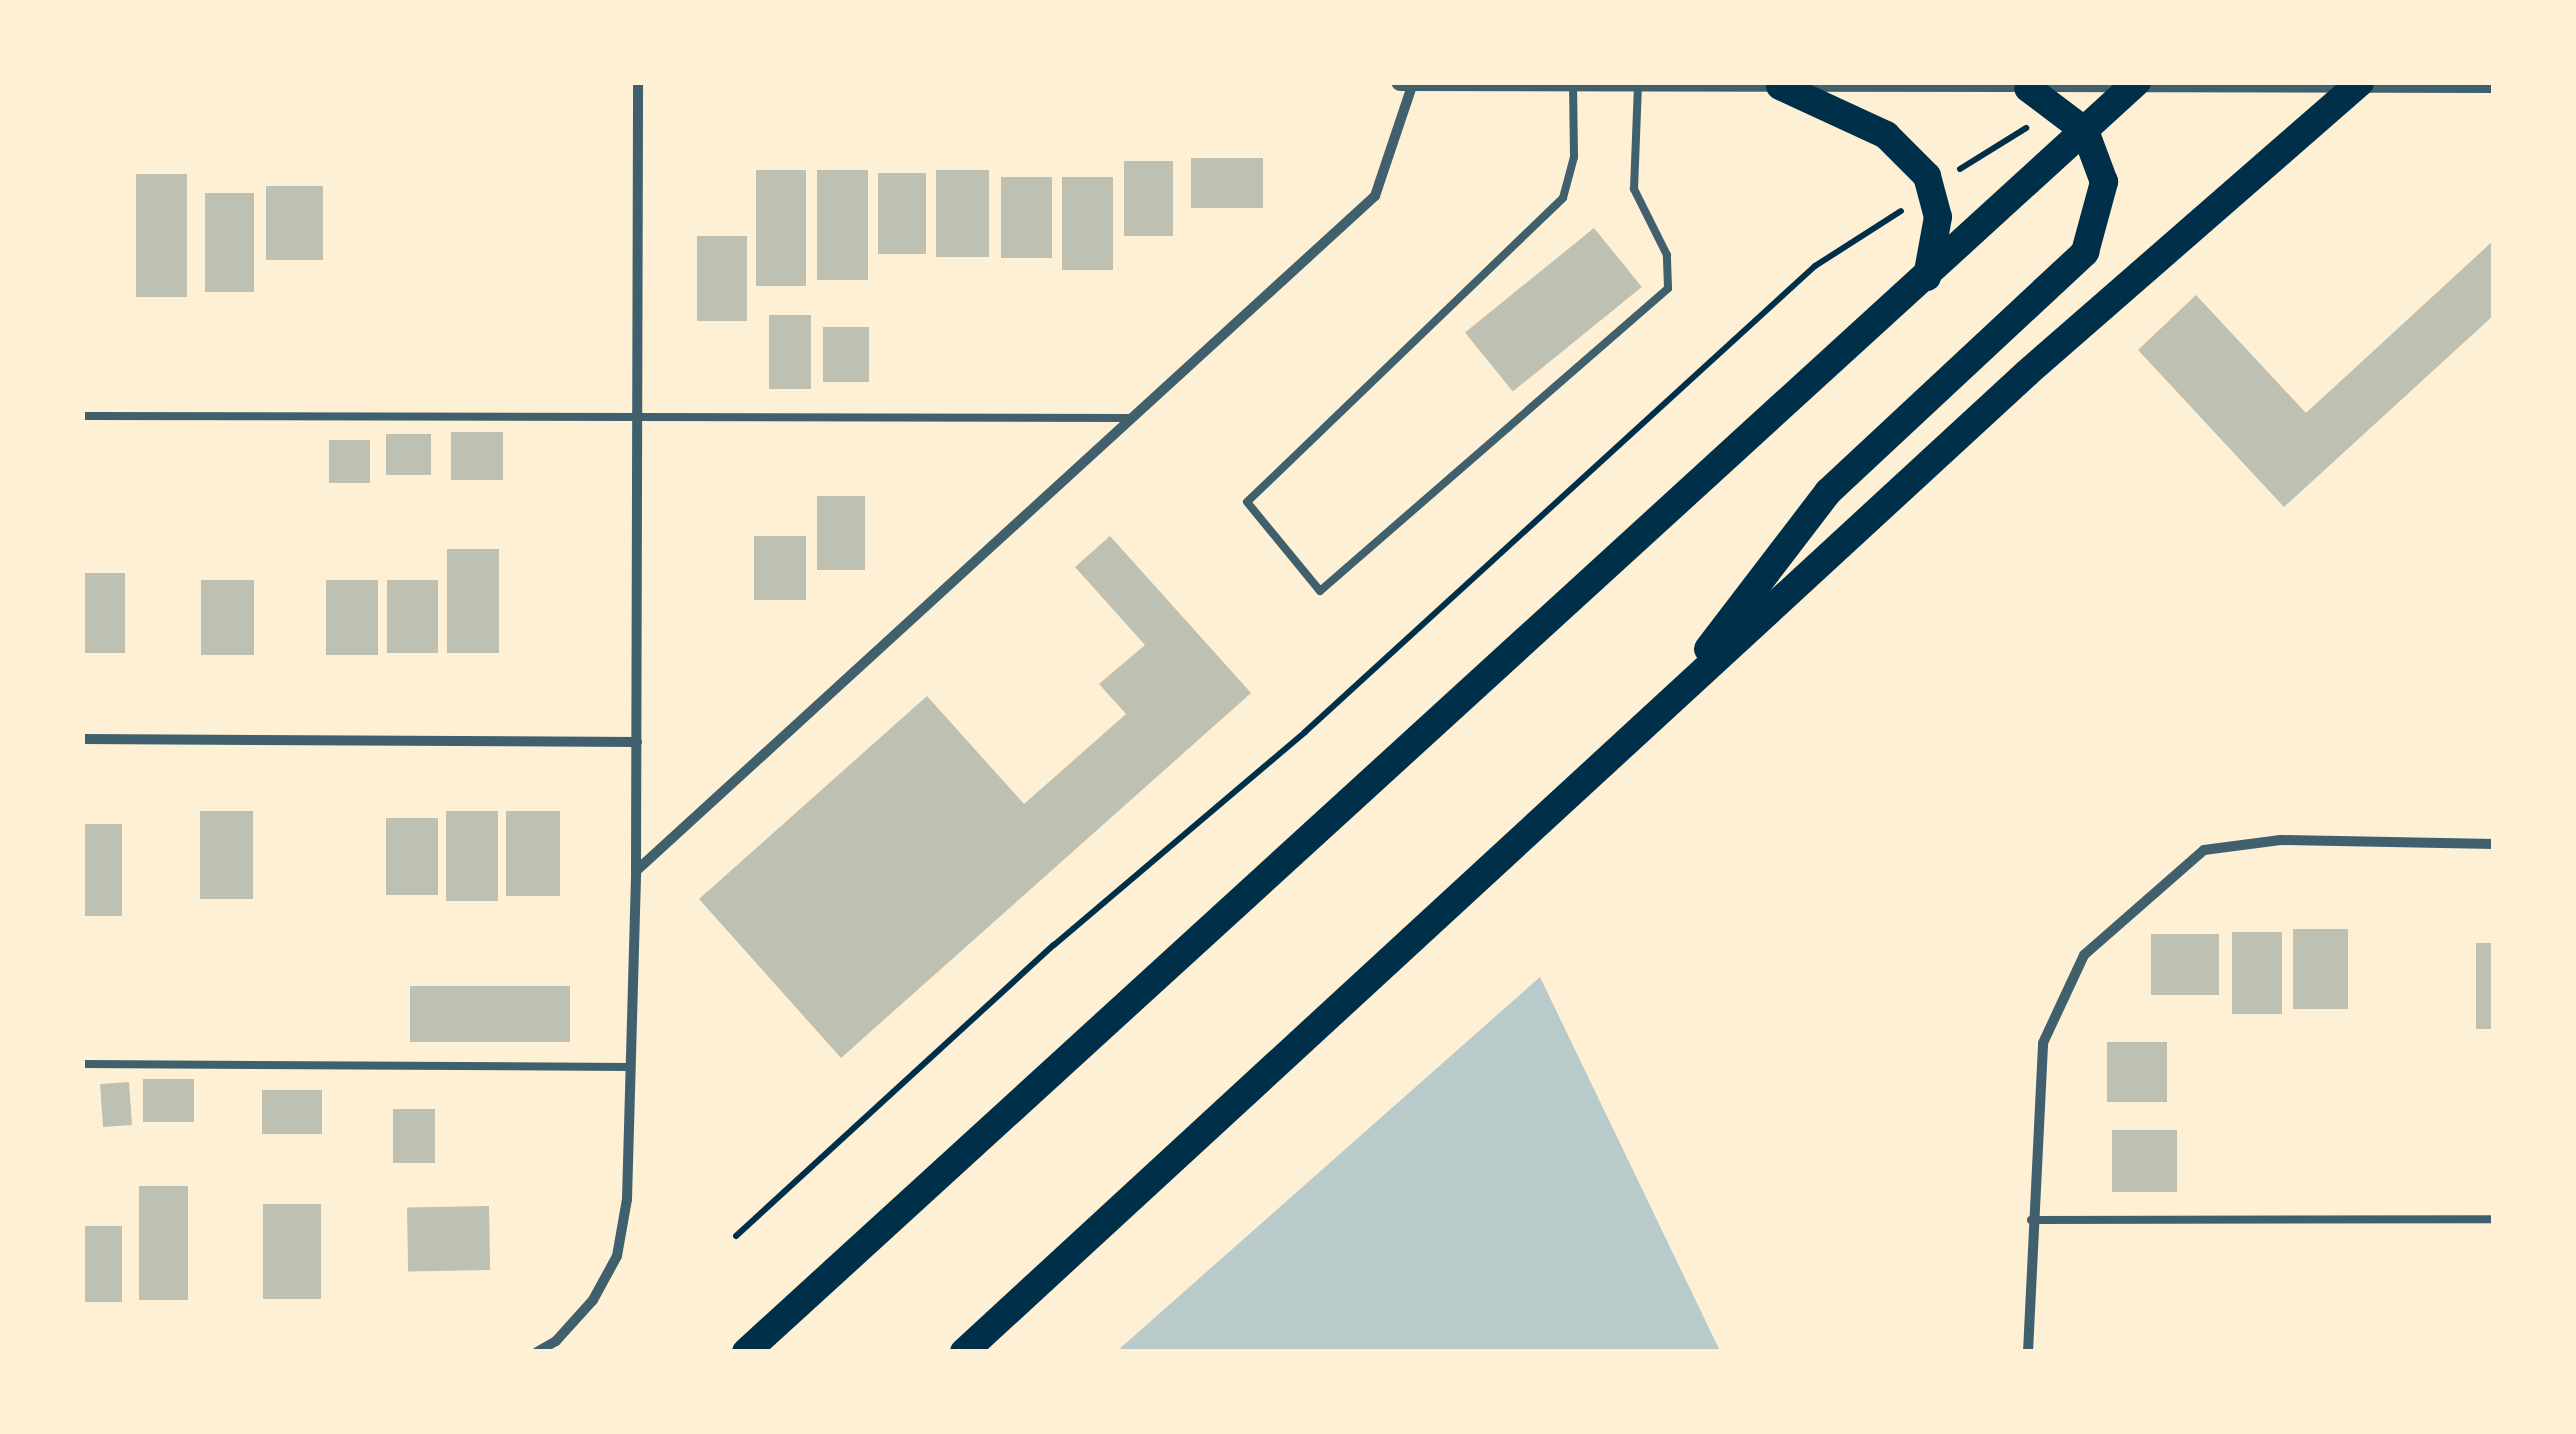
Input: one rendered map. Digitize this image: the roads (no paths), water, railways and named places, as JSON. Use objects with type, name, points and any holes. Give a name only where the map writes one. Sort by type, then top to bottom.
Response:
[{"type":"highway","points":[[964,1352],[2027,373],[2360,83]]},
{"type":"highway","points":[[746,1352],[2135,85]]},
{"type":"highway","points":[[1780,86],[1886,135],[1910,155],[1933,188],[1938,217],[1928,277]]},
{"type":"highway","points":[[1664,706],[1828,492],[2086,252],[2104,182],[2086,131],[2035,91]]},
{"type":"street","points":[[537,1352],[556,1341],[592,1300],[616,1256],[627,1199],[636,871],[638,82]]},
{"type":"street","points":[[1400,82],[1904,85],[2035,91],[2135,85],[2494,84]]},
{"type":"street","points":[[636,871],[1375,196],[1414,83]]},
{"type":"street","points":[[82,739],[637,742]]},
{"type":"street","points":[[2028,1352],[2031,1220],[2043,1043],[2084,955],[2146,895],[2204,850],[2280,840],[2494,844]]},
{"type":"lane","points":[[1573,84],[1574,157],[1563,198],[1247,502],[1320,591],[1668,288],[1668,255],[1634,189],[1638,85]]},
{"type":"lane","points":[[82,416],[1132,418]]},
{"type":"lane","points":[[82,1064],[630,1067]]},
{"type":"lane","points":[[2031,1220],[2494,1219]]}]
